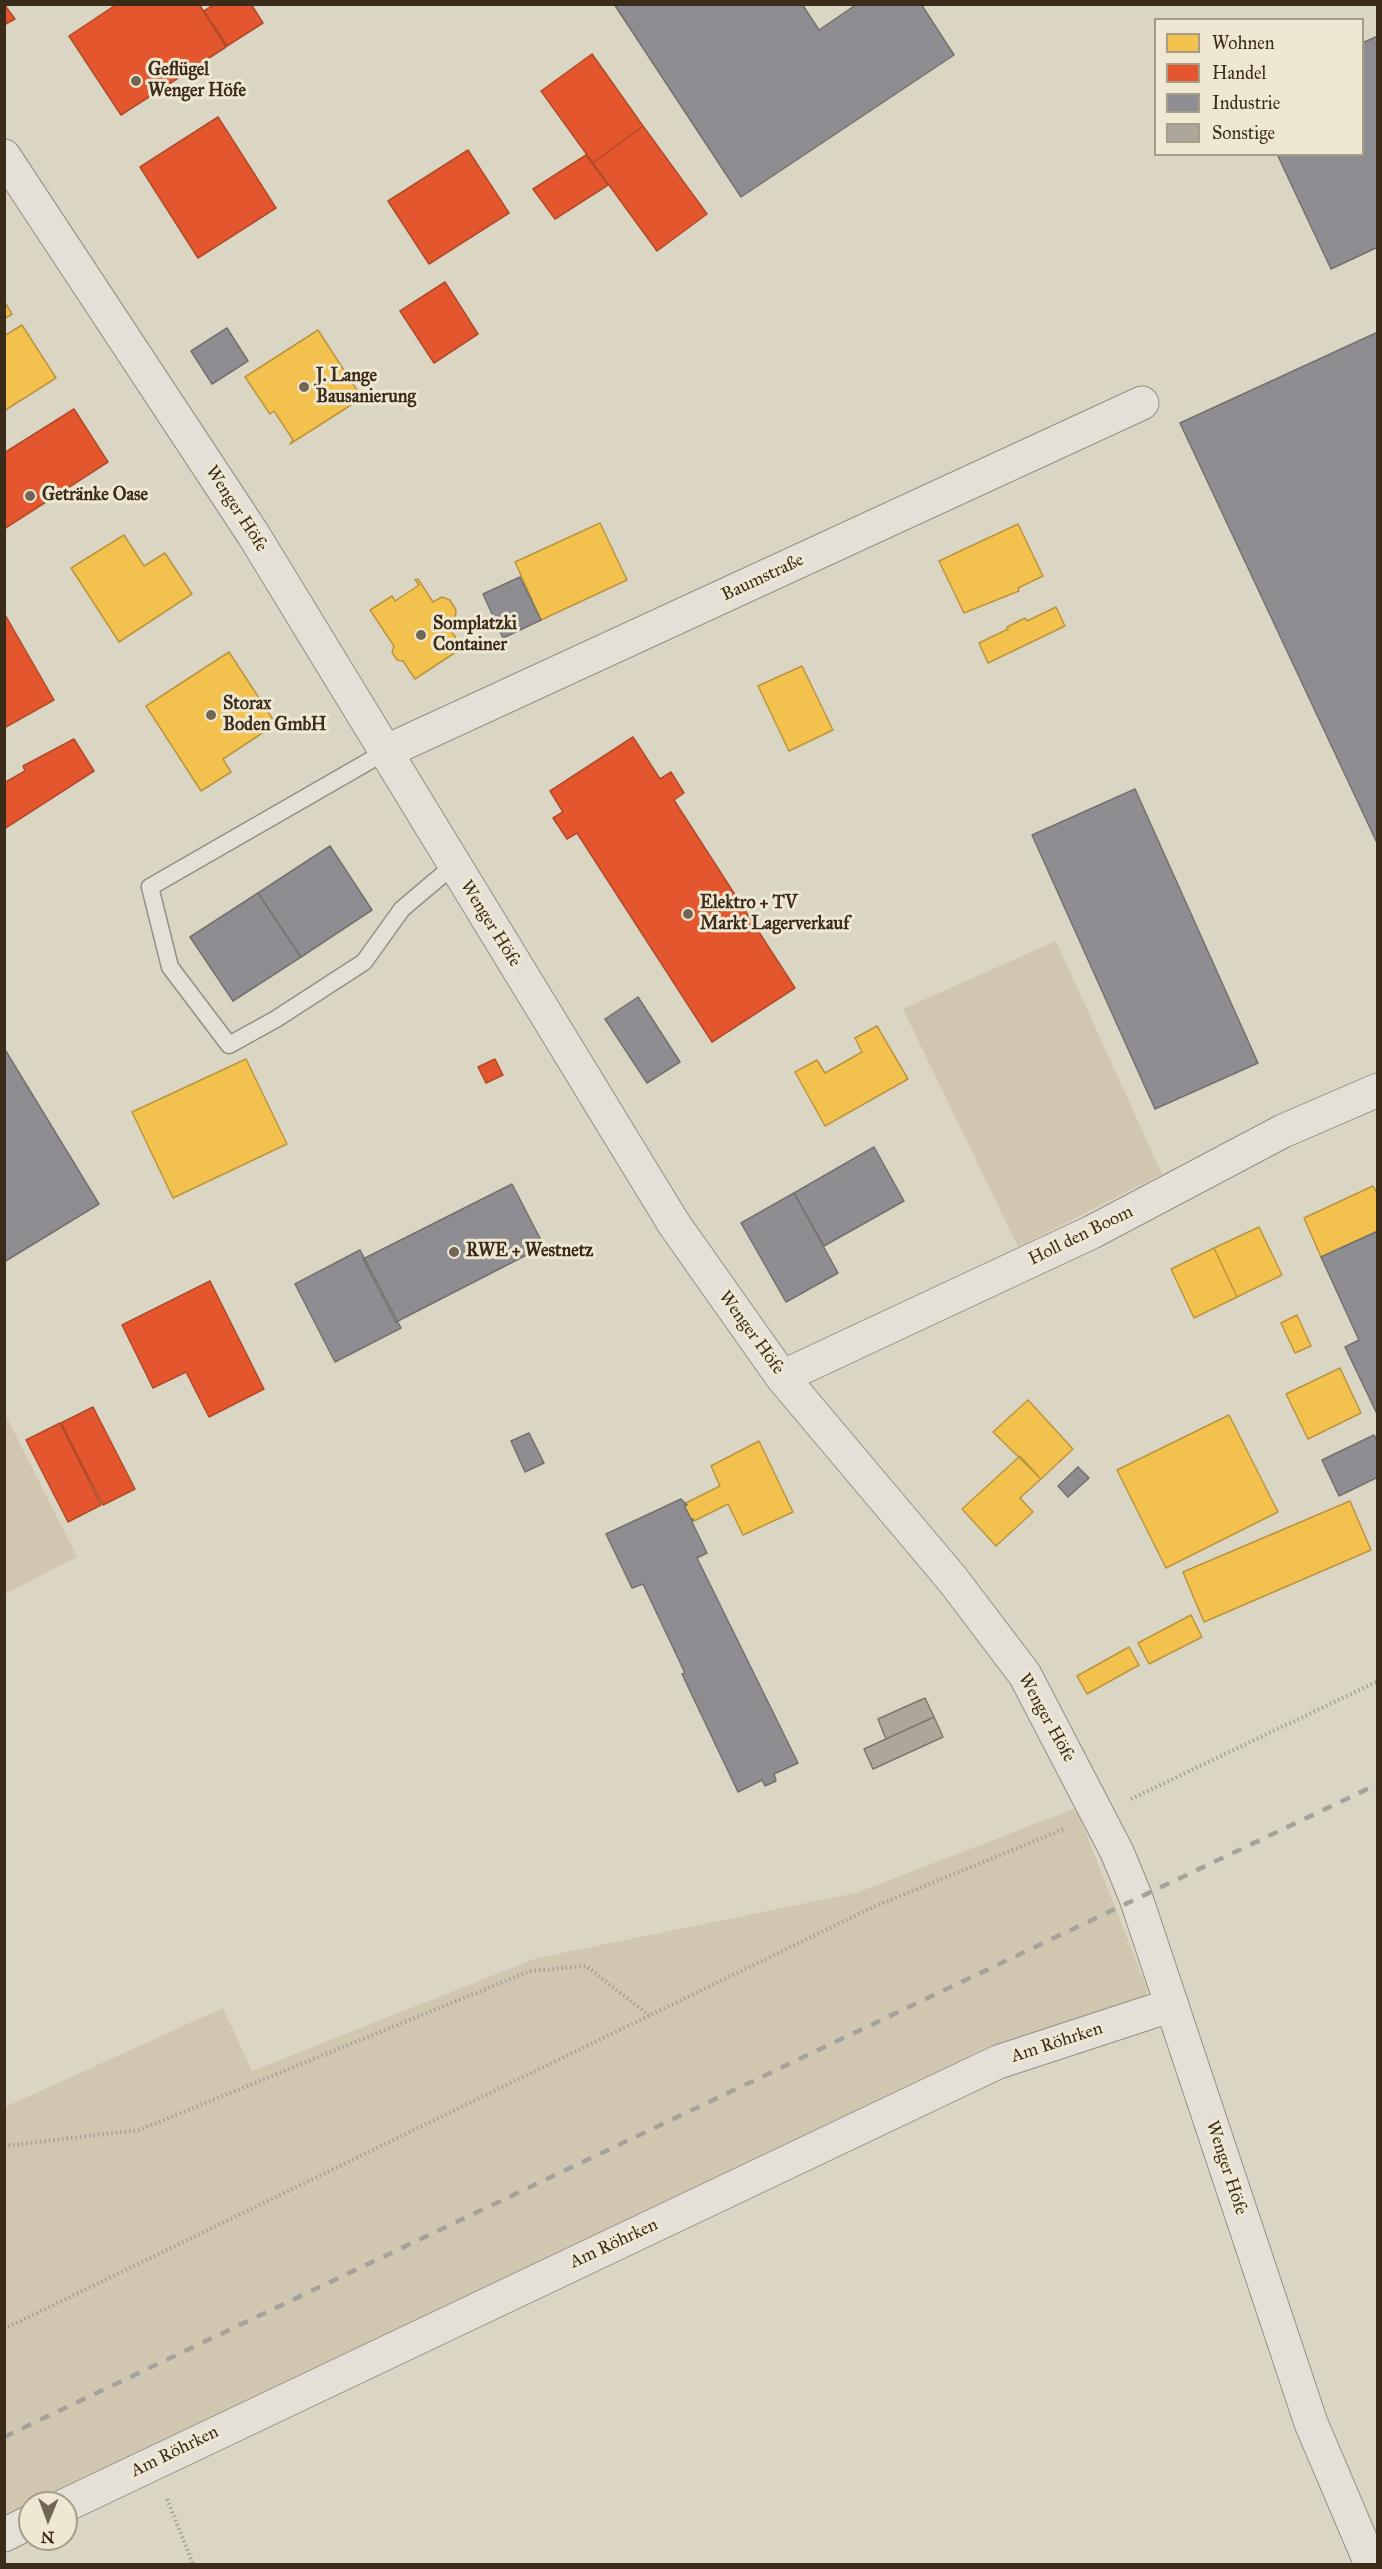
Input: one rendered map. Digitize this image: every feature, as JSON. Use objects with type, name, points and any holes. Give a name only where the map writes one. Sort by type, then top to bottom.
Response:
[{"type":"street","name":"Wenger Höfe","points":[[4,156],[253,534],[674,1224],[782,1377],[953,1580],[1025,1675],[1117,1852],[1136,1898],[1311,2423],[1371,2565]]},
{"type":"street","name":"Baumstraße","points":[[385,752],[1142,403]]},
{"type":"street","name":"Holl den Boom","points":[[782,1377],[1092,1232],[1283,1131],[1377,1090]]},
{"type":"street","name":"Am Röhrken","points":[[78,2499],[998,2062],[1172,2006]]},
{"type":"street","points":[[4,2535],[18,2528]]},
{"type":"lane","points":[[385,752],[150,887],[170,967],[229,1045],[276,1019],[364,962],[402,909],[454,865]]},
{"type":"path","points":[[4,2329],[651,2017],[873,1907],[1097,1815],[1377,1681]]},
{"type":"path","points":[[4,2146],[139,2130],[530,1971],[586,1966],[651,2017]]},
{"type":"path","points":[[152,2463],[193,2565]]},
{"type":"shaded area","points":[[1056,941],[1162,1174],[1018,1247],[903,1009]]},
{"type":"shaded area","points":[[4,1412],[77,1557],[5,1594],[4,1594]]},
{"type":"shaded area","points":[[1076,1808],[1148,1991],[1135,2010],[990,2046],[65,2491],[18,2491],[18,2514],[5,2520],[5,2107],[223,2008],[252,2071],[537,1958],[856,1893]]},
{"type":"building: Wohnen","points":[[4,301],[12,314],[4,319]]},
{"type":"building: Wohnen","points":[[22,325],[56,378],[4,411],[4,336]]},
{"type":"building: Wohnen","name":"J. Lange Bausanierung","points":[[318,330],[362,398],[290,444],[293,440],[274,411],[270,414],[245,377]]},
{"type":"building: Wohnen","points":[[600,523],[627,580],[541,620],[515,562]]},
{"type":"building: Wohnen","points":[[1018,524],[1043,576],[1018,588],[1019,591],[964,613],[939,561]]},
{"type":"building: Wohnen","points":[[124,535],[144,566],[165,553],[192,594],[119,642],[71,568]]},
{"type":"building: Wohnen","name":"Somplatzki Container","points":[[418,579],[433,602],[442,597],[450,600],[456,610],[455,619],[447,624],[462,648],[415,679],[403,661],[397,660],[392,652],[394,646],[370,610],[392,596],[395,601],[419,585],[415,580]]},
{"type":"building: Wohnen","points":[[1056,607],[1065,626],[988,663],[979,643],[1025,618],[1027,621]]},
{"type":"building: Wohnen","name":"Storax Boden GmbH","points":[[229,652],[276,724],[223,759],[231,772],[201,791],[146,706]]},
{"type":"building: Wohnen","points":[[802,666],[833,730],[789,751],[758,686]]},
{"type":"building: Wohnen","points":[[877,1026],[908,1079],[825,1126],[795,1072],[817,1060],[825,1073],[862,1052],[855,1038]]},
{"type":"building: Wohnen","points":[[246,1059],[287,1144],[173,1198],[132,1112]]},
{"type":"building: Wohnen","points":[[1373,1186],[1378,1195],[1378,1231],[1321,1257],[1304,1218]]},
{"type":"building: Wohnen","points":[[1259,1227],[1282,1275],[1237,1297],[1214,1248]]},
{"type":"building: Wohnen","points":[[1214,1248],[1237,1297],[1194,1318],[1171,1269]]},
{"type":"building: Wohnen","points":[[1297,1315],[1311,1346],[1295,1353],[1281,1323]]},
{"type":"building: Wohnen","points":[[1340,1368],[1361,1413],[1308,1439],[1286,1394]]},
{"type":"building: Wohnen","points":[[1028,1400],[1073,1449],[1041,1479],[993,1432]]},
{"type":"building: Wohnen","points":[[1229,1415],[1278,1512],[1166,1568],[1117,1470]]},
{"type":"building: Wohnen","points":[[759,1441],[793,1512],[743,1535],[728,1504],[694,1521],[691,1519],[684,1505],[720,1486],[711,1466]]},
{"type":"building: Wohnen","points":[[1020,1456],[1041,1479],[1020,1498],[1033,1512],[996,1546],[962,1509]]},
{"type":"building: Wohnen","points":[[1350,1501],[1371,1550],[1204,1622],[1183,1572]]},
{"type":"building: Wohnen","points":[[1191,1615],[1202,1637],[1149,1664],[1138,1643]]},
{"type":"building: Wohnen","points":[[1129,1647],[1139,1665],[1087,1694],[1077,1676]]},
{"type":"building: Handel","points":[[4,4],[15,19],[4,25]]},
{"type":"building: Handel","name":"Geflügel Wenger Höfe","points":[[117,4],[199,4],[226,47],[121,115],[69,36]]},
{"type":"building: Handel","points":[[215,4],[251,4],[263,23],[227,46],[204,11]]},
{"type":"building: Handel","points":[[592,54],[643,126],[593,163],[541,91]]},
{"type":"building: Handel","points":[[218,117],[276,208],[198,258],[140,167]]},
{"type":"building: Handel","points":[[643,126],[707,214],[657,251],[593,163]]},
{"type":"building: Handel","points":[[468,150],[509,213],[429,264],[388,201]]},
{"type":"building: Handel","points":[[586,155],[608,185],[555,219],[533,189]]},
{"type":"building: Handel","points":[[445,282],[478,334],[434,363],[400,311]]},
{"type":"building: Handel","name":"Getränke Oase","points":[[74,409],[108,462],[4,529],[4,453]]},
{"type":"building: Handel","points":[[4,613],[54,700],[4,728]]},
{"type":"building: Handel","name":"Elektro + TV Markt Lagerverkauf","points":[[633,737],[660,779],[671,772],[684,793],[674,800],[795,988],[712,1042],[577,833],[567,839],[553,818],[563,812],[550,791]]},
{"type":"building: Handel","points":[[74,739],[94,771],[4,829],[4,783],[25,771],[23,766]]},
{"type":"building: Handel","points":[[495,1059],[503,1075],[486,1083],[478,1067]]},
{"type":"building: Handel","points":[[210,1281],[264,1389],[209,1417],[186,1372],[153,1388],[122,1325]]},
{"type":"building: Handel","points":[[93,1407],[135,1489],[103,1505],[61,1423]]},
{"type":"building: Handel","points":[[60,1423],[101,1505],[68,1522],[26,1440]]},
{"type":"building: Industrie","points":[[614,4],[802,4],[819,30],[857,4],[921,4],[954,55],[741,197]]},
{"type":"building: Industrie","points":[[1378,36],[1378,247],[1331,269],[1278,156],[1364,156],[1364,42]]},
{"type":"building: Industrie","points":[[227,328],[248,361],[212,384],[191,351]]},
{"type":"building: Industrie","points":[[1378,332],[1378,845],[1180,423]]},
{"type":"building: Industrie","points":[[520,577],[541,620],[503,638],[483,594]]},
{"type":"building: Industrie","points":[[1135,789],[1258,1063],[1155,1109],[1032,835]]},
{"type":"building: Industrie","points":[[330,846],[372,910],[301,957],[258,893]]},
{"type":"building: Industrie","points":[[258,893],[301,957],[233,1001],[190,937]]},
{"type":"building: Industrie","points":[[638,997],[680,1062],[647,1083],[605,1019]]},
{"type":"building: Industrie","points":[[4,1048],[99,1204],[4,1262]]},
{"type":"building: Industrie","points":[[874,1147],[904,1201],[824,1246],[794,1193]]},
{"type":"building: Industrie","name":"RWE + Westnetz","points":[[512,1184],[544,1246],[396,1322],[363,1259]]},
{"type":"building: Industrie","points":[[794,1193],[838,1273],[786,1302],[741,1223]]},
{"type":"building: Industrie","points":[[1378,1231],[1378,1416],[1345,1347],[1359,1340],[1321,1257]]},
{"type":"building: Industrie","points":[[360,1250],[401,1328],[335,1362],[295,1284]]},
{"type":"building: Industrie","points":[[529,1433],[544,1463],[525,1472],[511,1441]]},
{"type":"building: Industrie","points":[[1374,1435],[1378,1442],[1378,1477],[1339,1496],[1322,1460]]},
{"type":"building: Industrie","points":[[1078,1467],[1089,1478],[1068,1497],[1058,1486]]},
{"type":"building: Industrie","points":[[681,1499],[687,1505],[684,1505],[693,1519],[692,1522],[707,1553],[697,1558],[798,1763],[774,1774],[776,1781],[765,1786],[762,1780],[738,1792],[682,1674],[685,1673],[643,1584],[632,1588],[606,1534]]},
{"type":"building: Sonstige","points":[[925,1698],[934,1717],[886,1739],[878,1719]]},
{"type":"building: Sonstige","points":[[934,1717],[943,1737],[873,1769],[864,1749]]},
{"type":"railway","points":[[4,2437],[1378,1784]]},
{"type":"place","name":"Geflügel Wenger Höfe","points":[[136,81]]},
{"type":"place","name":"J. Lange Bausanierung","points":[[304,387]]},
{"type":"place","name":"Getränke Oase","points":[[30,496]]},
{"type":"place","name":"Somplatzki Container","points":[[421,635]]},
{"type":"place","name":"Storax Boden GmbH","points":[[211,715]]},
{"type":"place","name":"Elektro + TV Markt Lagerverkauf","points":[[688,914]]},
{"type":"place","name":"RWE + Westnetz","points":[[454,1252]]}]
